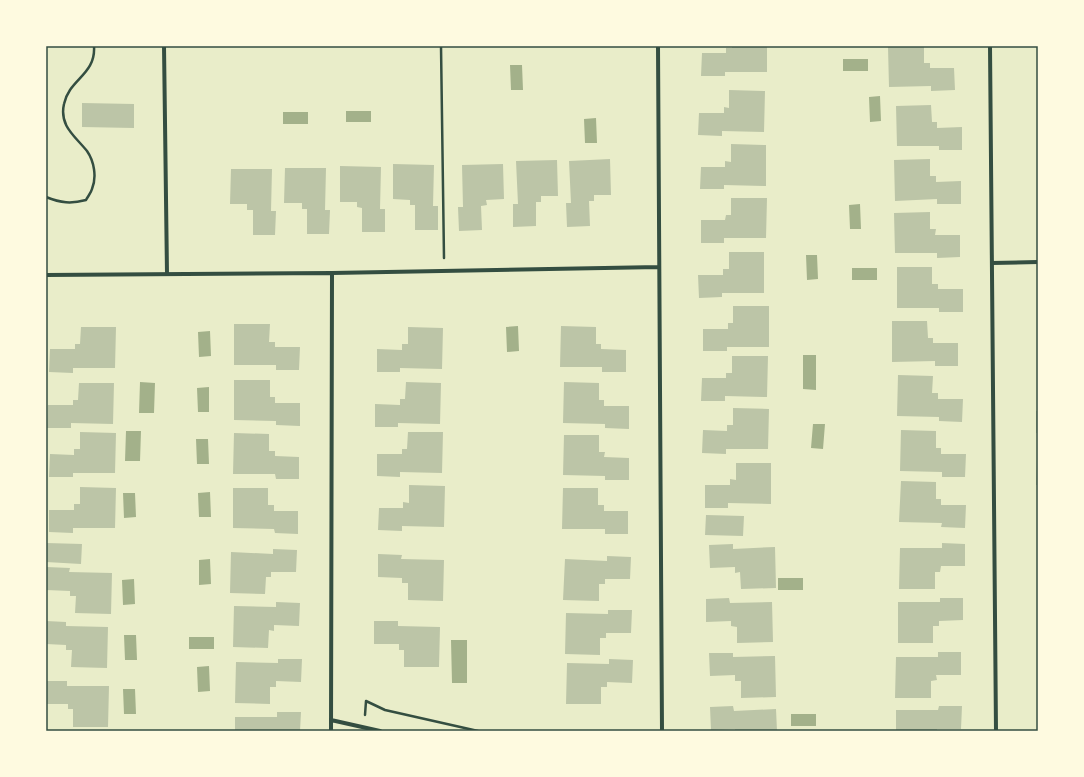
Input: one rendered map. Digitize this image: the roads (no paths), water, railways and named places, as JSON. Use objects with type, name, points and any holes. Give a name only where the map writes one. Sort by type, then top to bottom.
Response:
[{"type":"street","points":[[164,46],[167,274]]},
{"type":"street","points":[[658,46],[662,731]]},
{"type":"street","points":[[990,46],[996,731]]},
{"type":"street","points":[[992,263],[1038,262]]},
{"type":"street","points":[[46,275],[332,273],[659,267]]},
{"type":"street","points":[[331,731],[332,273]]},
{"type":"street","points":[[331,720],[380,731]]}]
